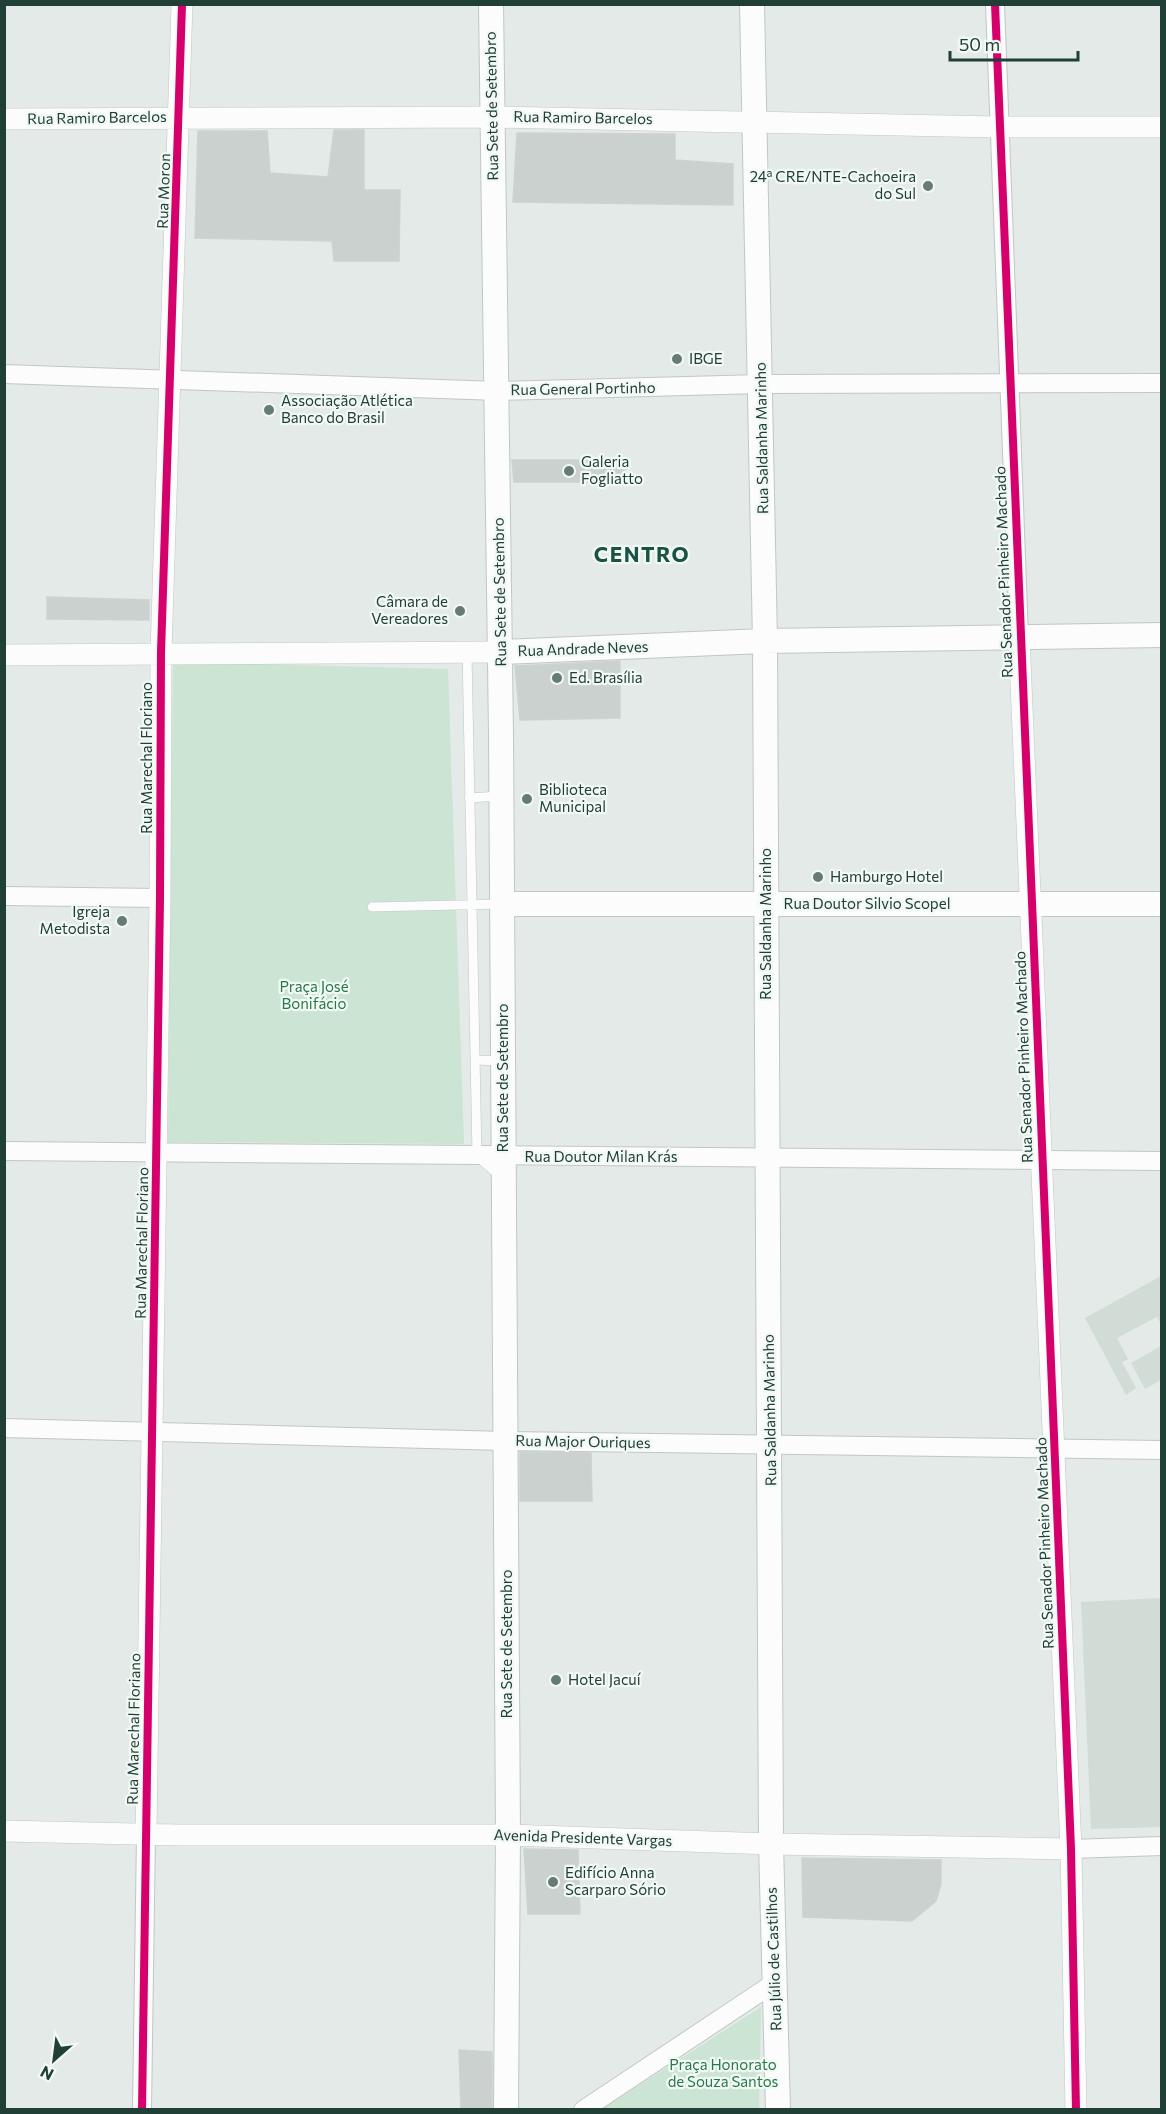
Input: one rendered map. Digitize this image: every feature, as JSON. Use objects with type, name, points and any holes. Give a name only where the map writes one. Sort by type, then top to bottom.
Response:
[{"type":"main road","name":"Rua Sete de Setembro","points":[[491,4],[501,652],[508,1835],[506,2109]]},
{"type":"main road","name":"Rua Saldanha Marinho","points":[[752,4],[765,641],[766,1158],[771,1444],[771,1844]]},
{"type":"main road","name":"Rua Andrade Neves","points":[[501,652],[765,641],[1161,635]]},
{"type":"main road","name":"Rua Doutor Silvio Scopel","points":[[501,904],[1161,904]]},
{"type":"main road","name":"Rua Júlio de Castilhos","points":[[771,1844],[774,1983],[777,2008],[777,2109]]},
{"type":"street","name":"Rua Moron","points":[[171,378],[181,116],[182,4]]},
{"type":"street","name":"Rua Senador Pinheiro Machado","points":[[994,4],[1071,1849],[1077,2109]]},
{"type":"street","name":"Rua Ramiro Barcelos","points":[[4,119],[181,116],[491,117],[998,127],[1161,127]]},
{"type":"street","name":"Rua General Portinho","points":[[4,374],[498,390],[761,384],[1011,386],[1161,383]]},
{"type":"street","name":"Rua Marechal Floriano","points":[[142,2109],[157,1152],[161,652],[171,378]]},
{"type":"street","name":"Rua Andrade Neves","points":[[4,654],[501,652]]},
{"type":"street","points":[[4,896],[160,898]]},
{"type":"street","name":"Rua Doutor Milan Krás","points":[[4,1151],[477,1156],[503,1168],[766,1158],[1161,1161]]},
{"type":"street","name":"Rua Major Ouriques","points":[[4,1428],[505,1441],[1161,1450]]},
{"type":"street","name":"Avenida Presidente Vargas","points":[[4,1831],[146,1834],[508,1835],[771,1844],[1071,1849],[1161,1846]]},
{"type":"street","points":[[584,2109],[774,1983]]},
{"type":"lane","name":"Rua Sete de Setembro","points":[[466,652],[477,1156]]},
{"type":"lane","points":[[469,798],[501,796]]},
{"type":"lane","points":[[372,907],[501,904]]},
{"type":"lane","points":[[475,1060],[502,1061]]},
{"type":"shaded area","points":[[1161,1276],[1161,1324],[1157,1317],[1117,1338],[1128,1359],[1122,1362],[1136,1388],[1126,1395],[1085,1318]]},
{"type":"shaded area","points":[[1161,1346],[1161,1380],[1145,1389],[1131,1363]]},
{"type":"shaded area","points":[[1161,1598],[1161,1827],[1091,1829],[1081,1602]]},
{"type":"green space","name":"Praça José Bonifácio","points":[[173,662],[448,669],[464,1144],[168,1142]]},
{"type":"green space","name":"Praça Honorato de Souza Santos","points":[[761,2007],[759,2109],[602,2109]]},
{"type":"building","points":[[334,130],[364,130],[364,190],[400,190],[399,261],[334,261],[332,241],[195,238],[198,131],[267,131],[270,173],[328,177]]},
{"type":"building","points":[[517,133],[675,134],[675,160],[733,164],[733,205],[513,202]]},
{"type":"building","name":"Galeria Fogliatto","points":[[512,460],[625,460],[625,482],[514,482]]},
{"type":"building","points":[[47,597],[149,600],[149,620],[47,619]]},
{"type":"building","points":[[620,661],[620,718],[520,720],[515,666]]},
{"type":"building","points":[[520,1452],[591,1453],[592,1501],[520,1501]]},
{"type":"building","name":"Edifício Anna Scarparo Sório","points":[[524,1849],[578,1850],[580,1914],[528,1914]]},
{"type":"building","points":[[802,1858],[941,1860],[941,1884],[936,1901],[912,1921],[803,1917]]},
{"type":"building","points":[[459,2050],[492,2052],[492,2109],[461,2109]]},
{"type":"cycle path","points":[[142,2110],[160,898],[161,652],[182,4]]},
{"type":"cycle path","points":[[995,4],[1071,1849],[1076,2110]]},
{"type":"place","name":"24ª CRE/NTE-Cachoeira do Sul","points":[[928,186]]},
{"type":"place","name":"IBGE","points":[[677,359]]},
{"type":"place","name":"Associação Atlética Banco do Brasil","points":[[269,410]]},
{"type":"place","name":"Galeria Fogliatto","points":[[569,471]]},
{"type":"place","name":"Câmara de Vereadores","points":[[460,611]]},
{"type":"place","name":"Ed. Brasília","points":[[557,678]]},
{"type":"place","name":"Biblioteca Municipal","points":[[527,799]]},
{"type":"place","name":"Hamburgo Hotel","points":[[818,877]]},
{"type":"place","name":"Igreja Metodista","points":[[122,921]]},
{"type":"place","name":"Hotel Jacuí","points":[[556,1680]]},
{"type":"place","name":"Edifício Anna Scarparo Sório","points":[[553,1882]]},
{"type":"district","name":"CENTRO","points":[[642,555]]}]
